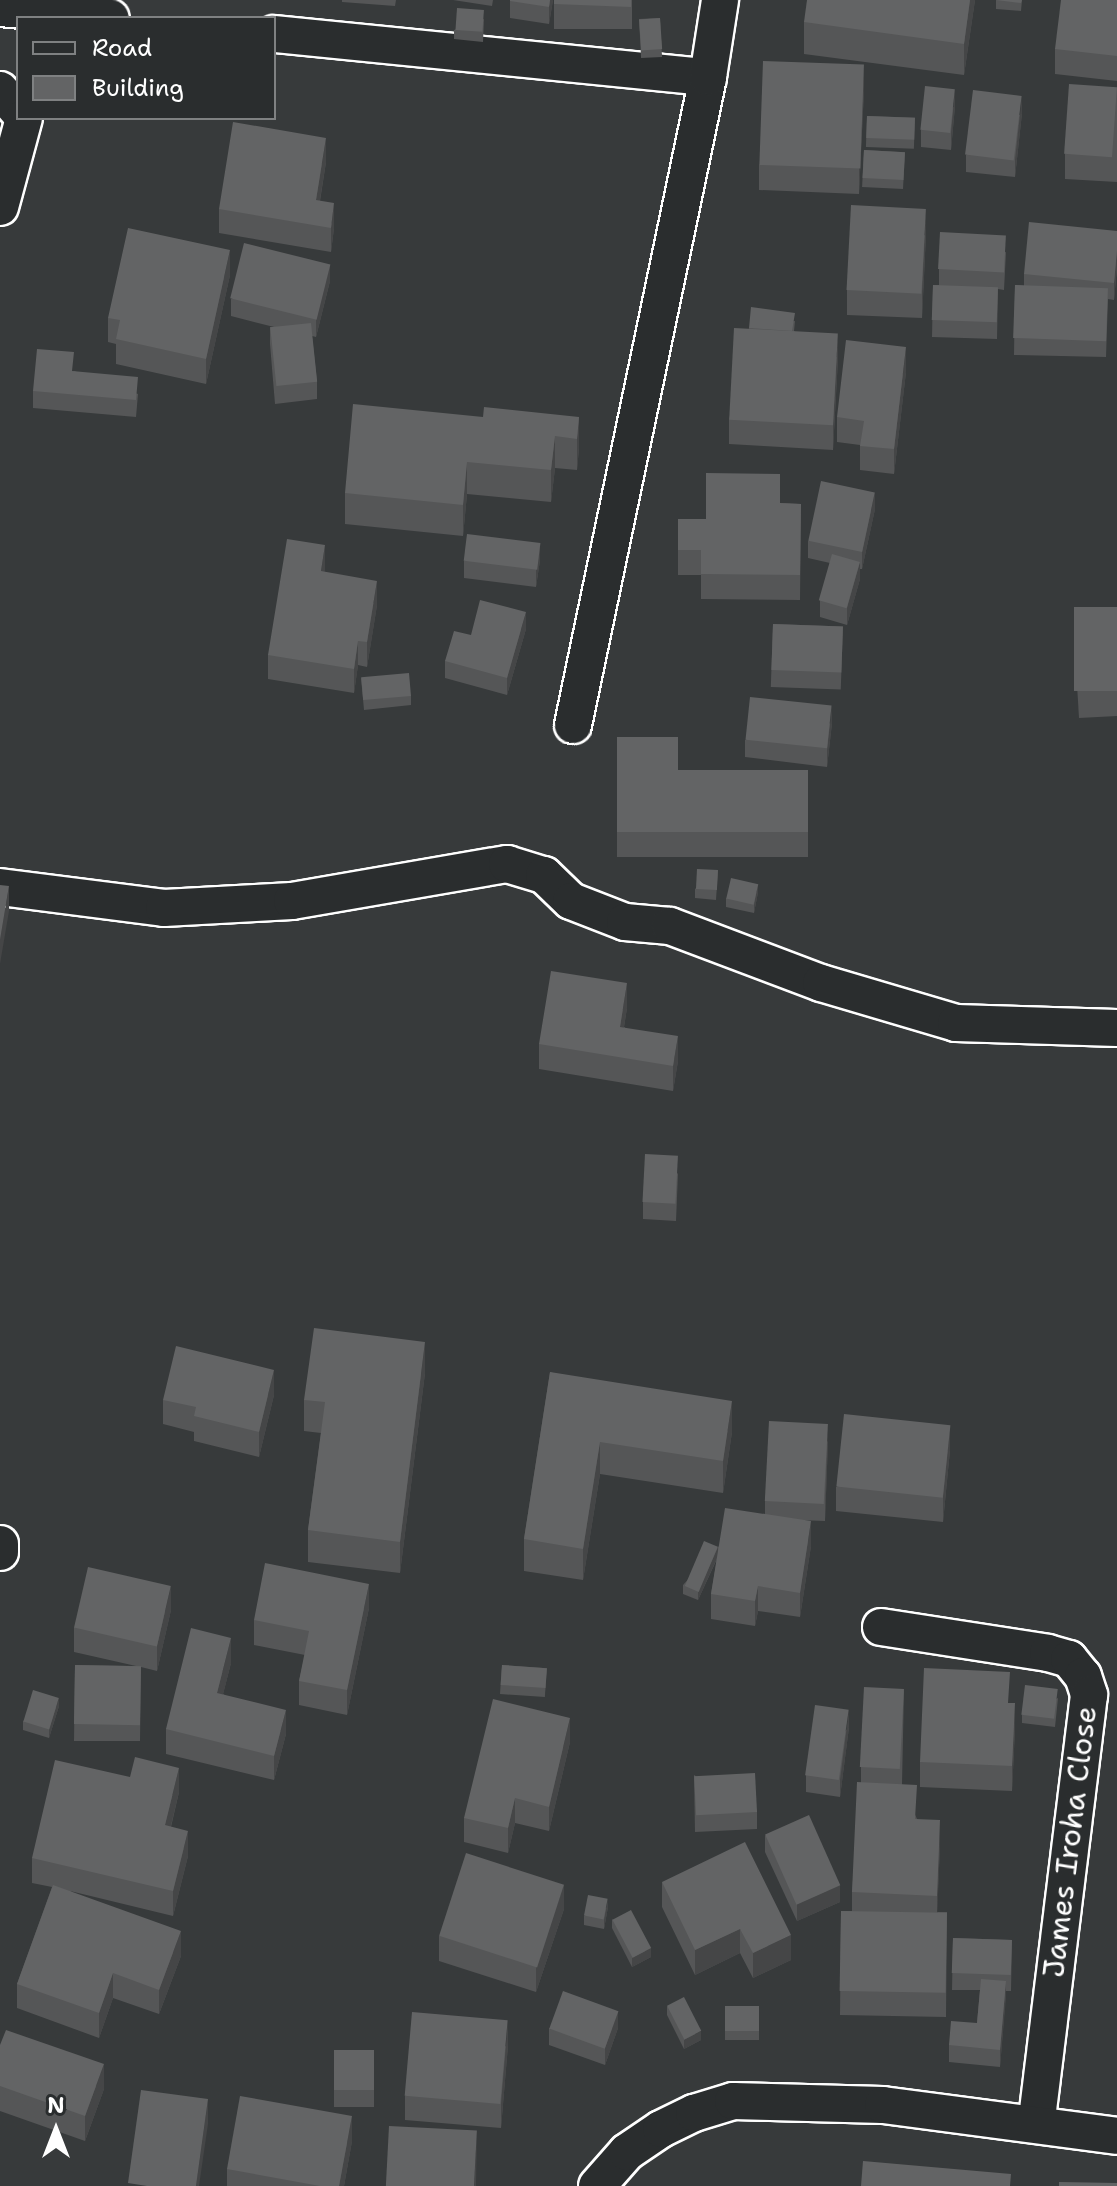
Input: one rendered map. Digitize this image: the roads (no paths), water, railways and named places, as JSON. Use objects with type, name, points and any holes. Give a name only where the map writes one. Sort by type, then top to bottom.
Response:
[{"type":"street","points":[[573,725],[708,77],[720,0]]},
{"type":"street","points":[[0,8],[89,16]]},
{"type":"street","points":[[276,34],[708,77]]},
{"type":"street","points":[[0,90],[16,109]]},
{"type":"street","points":[[0,207],[23,120]]},
{"type":"street","points":[[0,887],[164,908],[292,901],[507,864],[544,875],[571,901],[625,922],[670,926],[821,983],[956,1023],[1117,1028]]},
{"type":"street","points":[[0,1544],[0,1552]]},
{"type":"street","name":"James Iroha Close","points":[[881,1627],[1069,1659],[1083,1676],[1089,1695],[1036,2124]]},
{"type":"street","points":[[597,2186],[627,2152],[661,2129],[694,2113],[733,2101],[883,2105],[1117,2136]]}]
